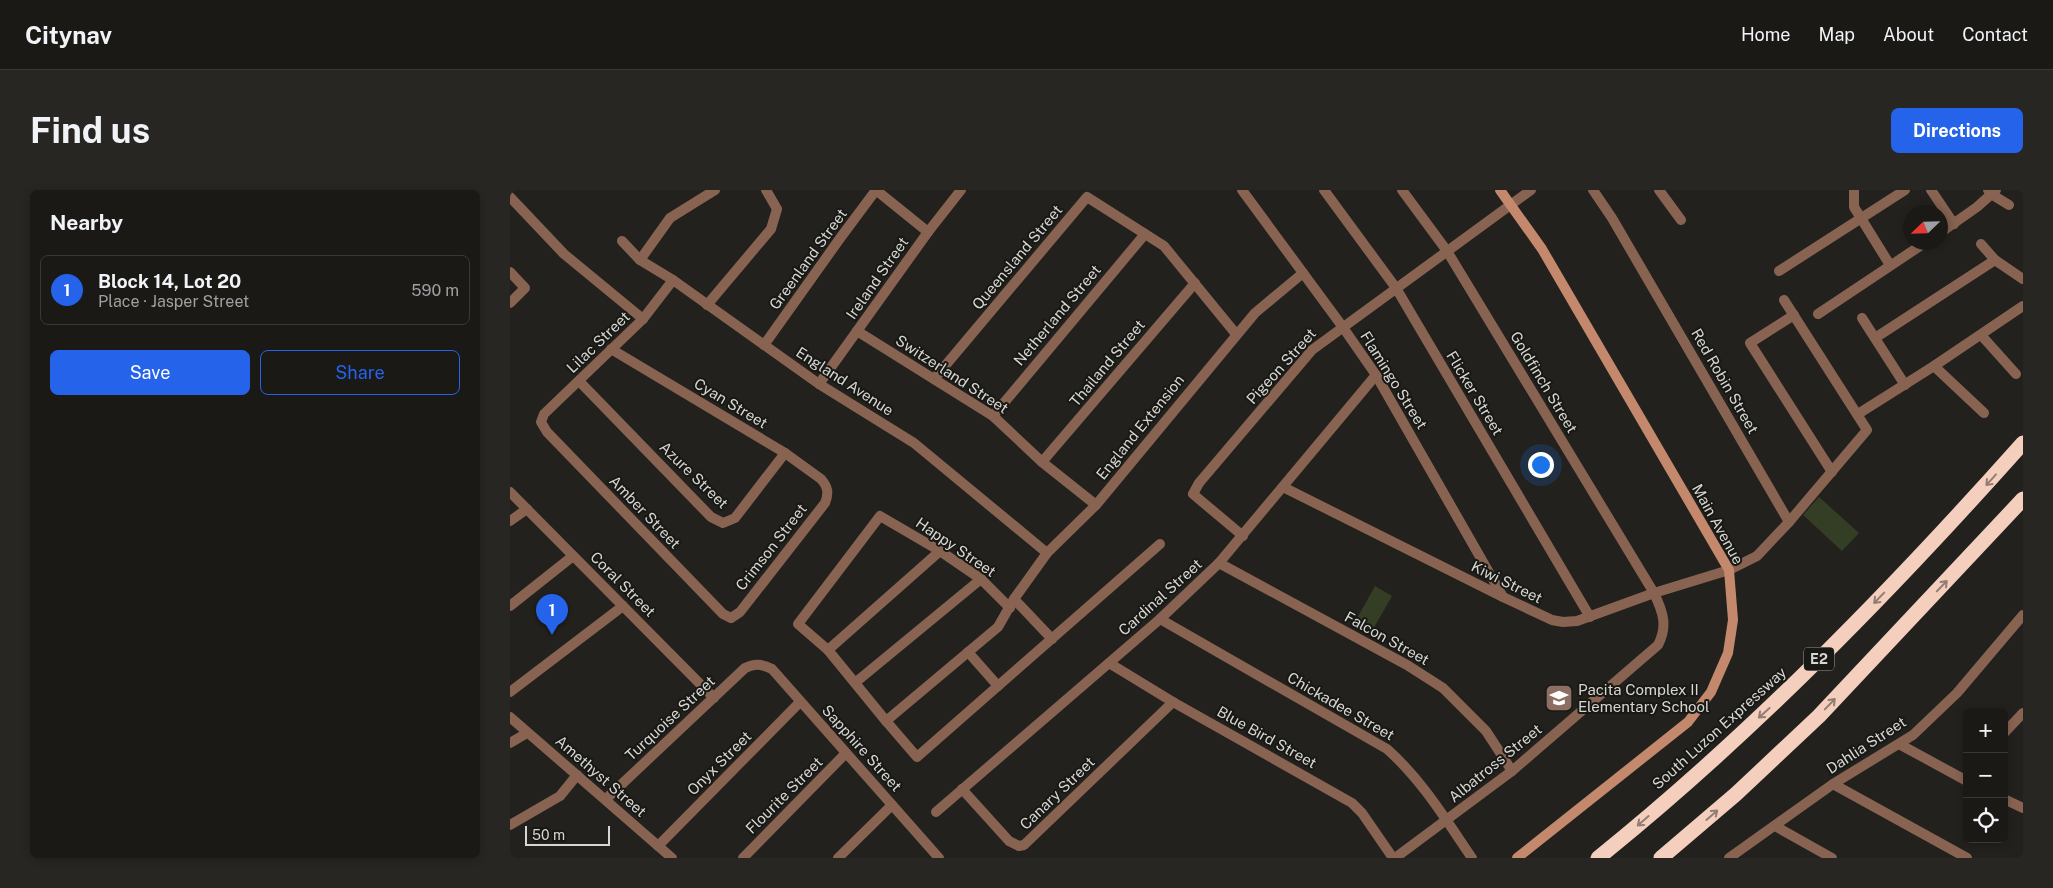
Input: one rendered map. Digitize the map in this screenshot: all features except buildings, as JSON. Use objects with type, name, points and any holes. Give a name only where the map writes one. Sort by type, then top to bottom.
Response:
[{"type":"highway","name":"South Luzon Expressway","points":[[1598,858],[1691,779],[1792,686],[1964,509],[2023,444]]},
{"type":"highway","name":"E2","points":[[1662,858],[1736,794],[1819,716],[2023,499]]},
{"type":"street","points":[[640,260],[670,218],[715,190]]},
{"type":"street","points":[[707,305],[771,229],[777,208],[766,190]]},
{"type":"street","points":[[876,190],[928,232]]},
{"type":"street","name":"Greenland Street","points":[[764,345],[876,190]]},
{"type":"street","name":"Ireland Street","points":[[819,384],[928,232],[961,190]]},
{"type":"street","name":"Flamingo Street","points":[[1242,190],[1376,375],[1503,598]]},
{"type":"street","name":"Flicker Street","points":[[1324,190],[1396,288],[1590,617]]},
{"type":"street","name":"Goldfinch Street","points":[[1402,190],[1447,251],[1654,593]]},
{"type":"street","name":"Main Avenue","points":[[1500,190],[1542,249],[1729,570],[1733,620],[1728,653],[1711,692],[1688,722],[1517,858]]},
{"type":"street","name":"Pigeon Street","points":[[1243,536],[1193,494],[1199,483],[1304,358],[1322,341],[1532,190]]},
{"type":"street","name":"Red Robin Street","points":[[1593,190],[1612,218],[1789,522]]},
{"type":"street","points":[[1659,190],[1681,220]]},
{"type":"street","points":[[1854,190],[1854,207],[1890,265]]},
{"type":"street","points":[[1779,271],[1905,190]]},
{"type":"street","points":[[1931,190],[1954,224]]},
{"type":"street","points":[[1948,228],[1977,207],[1992,191],[2009,205]]},
{"type":"street","points":[[510,197],[564,254],[643,319]]},
{"type":"street","name":"Queensland Street","points":[[934,379],[1087,197],[1164,246],[1236,334]]},
{"type":"street","name":"Netherland Street","points":[[993,416],[1145,234]]},
{"type":"street","name":"England Avenue","points":[[622,241],[640,260],[673,280],[819,384],[914,443],[1047,553]]},
{"type":"street","points":[[1980,244],[1994,260],[2023,279]]},
{"type":"street","points":[[1818,314],[1913,250]]},
{"type":"street","points":[[1875,338],[1994,260]]},
{"type":"street","points":[[510,272],[525,288],[510,303]]},
{"type":"street","name":"England Extension","points":[[886,721],[998,627],[1012,603],[1047,553],[1096,505],[1236,334],[1262,306],[1303,273]]},
{"type":"street","name":"Lilac Street","points":[[541,422],[544,414],[643,319],[673,280]]},
{"type":"street","name":"Thailand Street","points":[[1042,462],[1195,283]]},
{"type":"street","points":[[1729,570],[1757,556],[1789,522],[1867,430],[1784,300]]},
{"type":"street","points":[[1858,414],[2023,306]]},
{"type":"street","points":[[1794,315],[1750,343],[1832,472]]},
{"type":"street","points":[[1862,318],[1905,385]]},
{"type":"street","name":"Switzerland Street","points":[[858,331],[993,416],[1042,462],[1096,505]]},
{"type":"street","points":[[1981,335],[2016,374]]},
{"type":"street","name":"Cyan Street","points":[[611,349],[785,452],[822,479],[828,491]]},
{"type":"street","points":[[1934,366],[1984,413]]},
{"type":"street","name":"Cardinal Street","points":[[936,812],[1160,620],[1219,563],[1376,375]]},
{"type":"street","name":"Azure Street","points":[[579,380],[711,517],[723,523],[735,518],[785,452]]},
{"type":"street","name":"Amber Street","points":[[541,422],[547,432],[723,614],[731,618]]},
{"type":"street","name":"Kiwi Street","points":[[1283,487],[1503,598],[1558,621],[1577,621],[1654,593],[1729,570]]},
{"type":"street","name":"Crimson Street","points":[[731,618],[740,612],[825,503],[828,491]]},
{"type":"street","name":"Coral Street","points":[[510,492],[714,698]]},
{"type":"street","points":[[510,521],[527,509]]},
{"type":"street","name":"Happy Street","points":[[828,650],[798,624],[880,516],[940,551],[981,579],[1012,603],[1052,639]]},
{"type":"street","points":[[940,551],[828,650],[918,757],[1160,544]]},
{"type":"street","points":[[510,606],[574,556]]},
{"type":"street","name":"Falcon Street","points":[[1219,563],[1407,665],[1443,688],[1486,731],[1512,771]]},
{"type":"street","points":[[856,682],[981,579]]},
{"type":"street","name":"Albatross Street","points":[[1394,858],[1512,771],[1658,645],[1662,637],[1664,617],[1654,593]]},
{"type":"street","points":[[510,692],[623,606]]},
{"type":"street","name":"Dahlia Street","points":[[1729,858],[1834,784],[1913,734],[1957,693],[2023,615]]},
{"type":"street","name":"Chickadee Street","points":[[1160,620],[1387,749],[1419,781],[1472,858]]},
{"type":"street","points":[[968,652],[998,686]]},
{"type":"street","name":"Blue Bird Street","points":[[1109,663],[1173,702],[1352,803],[1362,813],[1394,858]]},
{"type":"street","name":"Turquoise Street","points":[[606,800],[745,668],[758,664]]},
{"type":"street","name":"Sapphire Street","points":[[758,664],[772,668],[939,858]]},
{"type":"street","name":"Onyx Street","points":[[658,846],[800,702]]},
{"type":"street","name":"Canary Street","points":[[962,789],[1009,841],[1019,846],[1024,845],[1173,702]]},
{"type":"street","points":[[2008,729],[2023,713]]},
{"type":"street","name":"Amethyst Street","points":[[510,717],[672,858]]},
{"type":"street","points":[[510,743],[527,733]]},
{"type":"street","points":[[1899,744],[1963,777]]},
{"type":"street","name":"Flourite Street","points":[[743,858],[846,753]]},
{"type":"street","points":[[510,825],[560,796],[577,775]]},
{"type":"street","points":[[1834,784],[1967,858]]},
{"type":"street","points":[[2008,801],[2023,808]]},
{"type":"street","points":[[838,858],[892,805]]},
{"type":"street","points":[[1774,826],[1832,858]]},
{"type":"green space","points":[[1819,497],[1859,533],[1842,551],[1803,515]]},
{"type":"green space","points":[[1375,586],[1392,596],[1372,631],[1355,622]]},
{"type":"place","name":"Block 14, Lot 20","points":[[552,635]]},
{"type":"place","name":"Pacita Complex II Elementary School","points":[[1559,698]]}]
